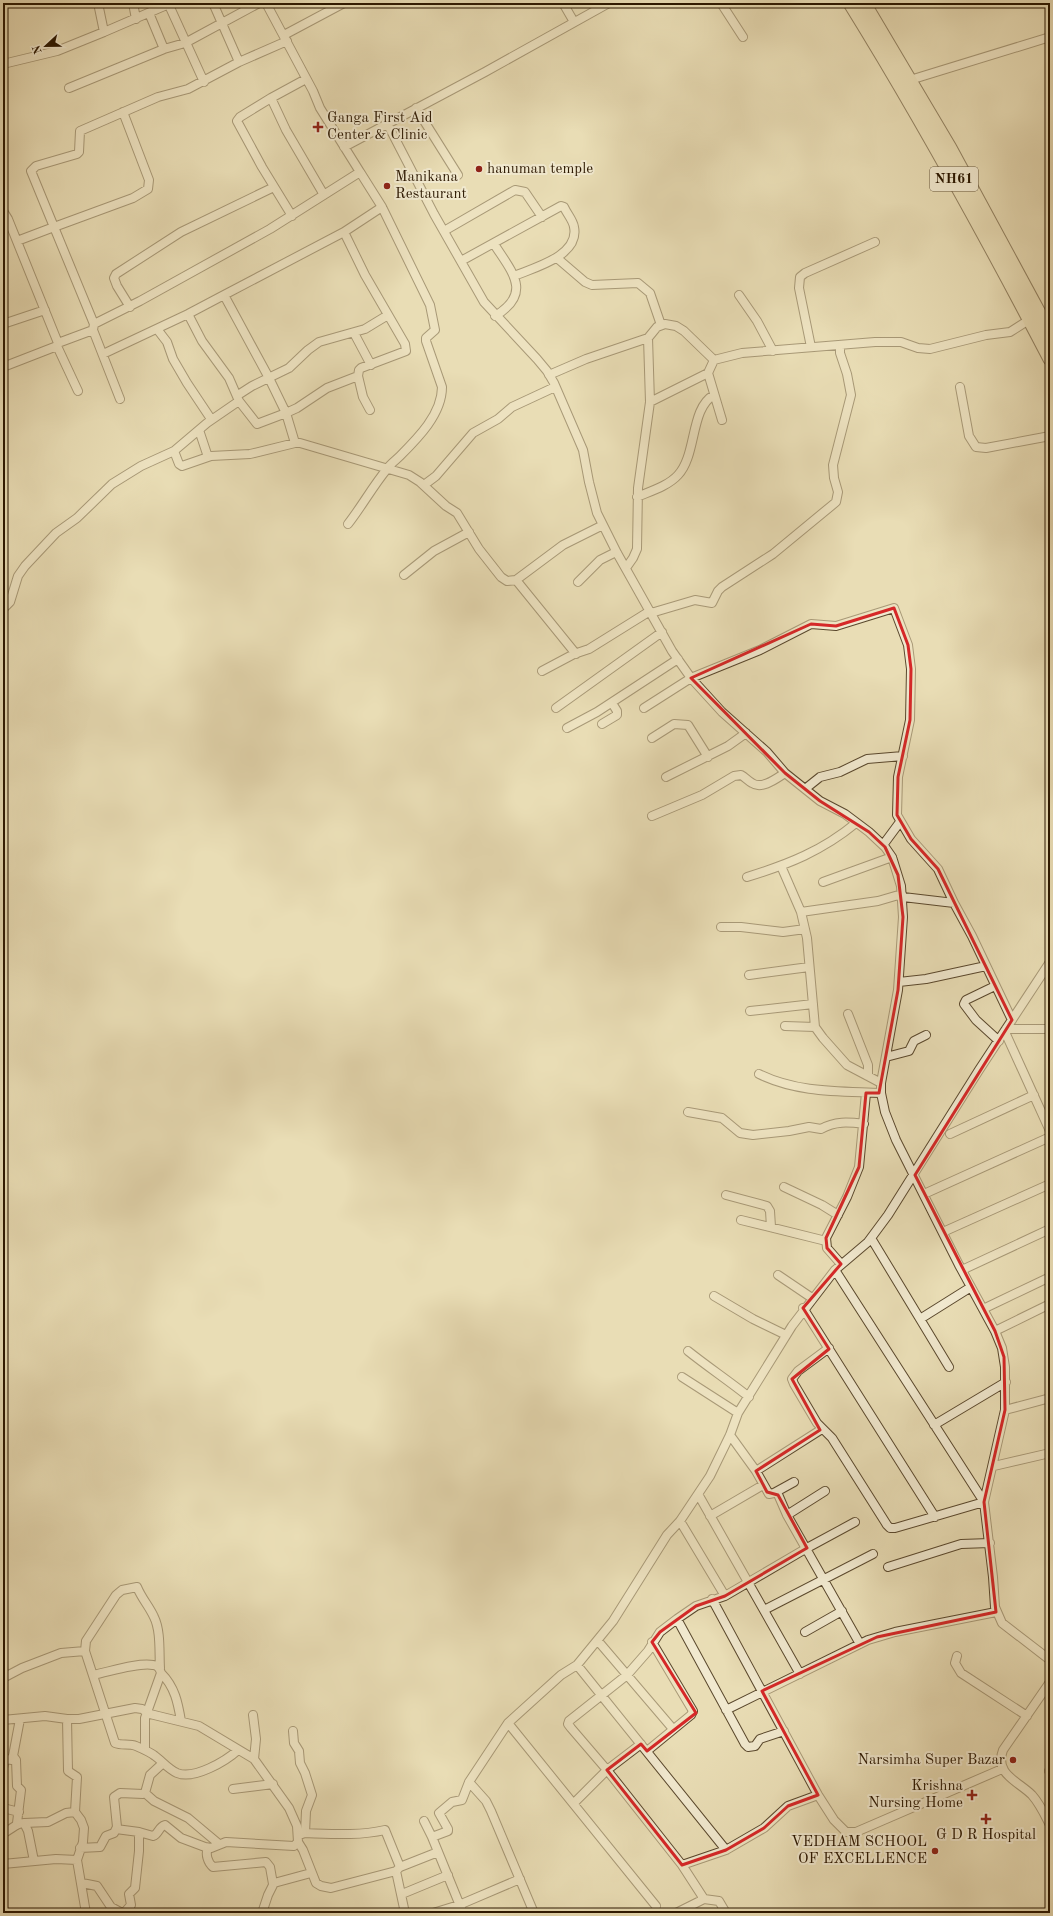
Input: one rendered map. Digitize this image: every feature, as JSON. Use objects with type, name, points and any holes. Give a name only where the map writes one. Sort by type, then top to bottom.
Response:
[{"type":"highway","name":"NH61","points":[[850,3],[901,86],[946,164],[1050,333]]},
{"type":"highway","name":"NH61","points":[[864,3],[976,195],[1040,317],[1050,359]]},
{"type":"street","points":[[98,3],[104,32]]},
{"type":"street","points":[[133,3],[136,19]]},
{"type":"street","points":[[213,3],[239,62]]},
{"type":"street","points":[[69,88],[185,43],[221,22],[259,3]]},
{"type":"street","points":[[266,3],[320,108],[382,207],[430,305],[435,330],[426,338],[426,341],[442,387],[441,400],[432,418],[413,442],[387,468],[348,524]]},
{"type":"street","points":[[120,399],[94,327],[32,175],[32,168],[77,154],[79,152],[80,131],[168,94],[188,90],[285,38],[344,3]]},
{"type":"street","points":[[563,3],[574,22]]},
{"type":"street","points":[[344,147],[608,3]]},
{"type":"street","points":[[721,3],[743,37]]},
{"type":"street","points":[[3,64],[57,51],[136,19],[168,4],[204,82]]},
{"type":"street","points":[[149,13],[164,50]]},
{"type":"street","points":[[910,80],[1050,38]]},
{"type":"street","points":[[292,216],[237,121],[240,117],[306,79]]},
{"type":"street","points":[[272,98],[286,130],[324,195]]},
{"type":"street","points":[[416,108],[458,175]]},
{"type":"street","points":[[17,241],[133,198],[148,189],[149,180],[123,112]]},
{"type":"street","points":[[387,123],[444,231],[484,302],[495,316],[537,359],[549,375],[583,450],[592,496],[603,525],[616,552],[650,612],[691,678],[722,712],[767,752],[785,773],[820,801],[856,823],[883,845],[892,857],[903,896],[899,982],[880,1093],[896,1140],[962,1270],[995,1331],[1004,1357],[1006,1382],[1005,1410],[994,1466],[984,1502],[990,1543],[996,1612],[1002,1623],[1050,1660]]},
{"type":"street","points":[[3,367],[94,327],[292,216],[360,172]]},
{"type":"street","points":[[130,307],[117,286],[114,278],[116,274],[180,232],[274,187]]},
{"type":"street","points":[[444,231],[515,190],[525,192],[542,217]]},
{"type":"street","points":[[461,261],[561,206],[564,207],[574,228],[572,240],[568,250],[557,258],[514,276]]},
{"type":"street","points":[[103,354],[188,314],[344,232],[382,207]]},
{"type":"street","points":[[3,211],[17,241],[57,344],[78,391]]},
{"type":"street","points":[[344,232],[405,344],[406,351],[359,370],[358,376],[363,398],[370,410]]},
{"type":"street","points":[[811,347],[799,288],[800,277],[805,273],[875,242]]},
{"type":"street","points":[[494,244],[514,276],[517,285],[512,303],[508,308],[495,316]]},
{"type":"street","points":[[557,258],[585,282],[592,285],[638,283],[650,293],[661,325]]},
{"type":"street","points":[[224,295],[269,378],[286,413],[294,443]]},
{"type":"street","points":[[739,296],[757,321],[773,351]]},
{"type":"street","points":[[3,324],[45,310]]},
{"type":"street","points":[[188,314],[202,341],[221,365],[238,398],[257,424],[297,408],[327,388],[358,376]]},
{"type":"street","points":[[3,609],[10,602],[18,576],[24,566],[56,533],[77,518],[120,478],[174,451],[238,398],[269,378],[289,368],[319,342],[365,329],[388,315]]},
{"type":"street","points":[[714,360],[742,353],[892,341],[930,349],[986,335],[1010,332],[1040,317]]},
{"type":"street","points":[[549,375],[586,359],[648,338],[661,325],[670,324],[680,329],[714,360]]},
{"type":"street","points":[[157,329],[167,342],[173,359],[187,383],[211,419]]},
{"type":"street","points":[[354,333],[371,365]]},
{"type":"street","points":[[626,568],[638,549],[637,496],[650,402],[648,338]]},
{"type":"street","points":[[542,671],[598,644],[650,612],[695,600],[712,603],[718,591],[722,587],[773,554],[836,502],[838,492],[834,478],[833,465],[851,395],[847,374],[840,353],[840,344]]},
{"type":"street","points":[[650,402],[708,373],[714,360]]},
{"type":"street","points":[[708,373],[722,420]]},
{"type":"street","points":[[424,485],[436,476],[473,433],[498,419],[512,407],[555,387]]},
{"type":"street","points":[[960,387],[969,436],[976,447],[982,449],[1050,436]]},
{"type":"street","points":[[637,496],[666,483],[679,474],[693,442],[699,414],[705,402],[714,395]]},
{"type":"street","points":[[199,430],[208,457]]},
{"type":"street","points":[[174,451],[179,464],[182,466],[218,455],[250,454],[294,443],[309,444],[409,475],[424,485],[446,506],[458,513],[479,549],[501,577],[507,581],[516,580],[563,546],[603,525]]},
{"type":"street","points":[[404,575],[434,551],[469,532]]},
{"type":"street","points":[[578,582],[600,560],[616,552]]},
{"type":"street","points":[[516,580],[576,654]]},
{"type":"street","points":[[644,708],[691,678],[760,650],[811,624],[836,626],[894,608],[908,644],[910,669],[910,720],[897,791],[897,815],[911,839],[933,861],[938,869],[1012,1020]]},
{"type":"street","points":[[556,708],[662,632]]},
{"type":"street","points":[[567,728],[612,703],[678,659]]},
{"type":"street","points":[[602,724],[617,714],[618,711],[612,703]]},
{"type":"street","points":[[652,738],[674,724],[688,725],[708,757]]},
{"type":"street","points":[[666,777],[728,746],[746,733]]},
{"type":"street","points":[[805,789],[820,777],[840,772],[867,759],[903,756]]},
{"type":"street","points":[[652,816],[702,795],[734,776],[741,775],[757,785],[770,782],[785,773]]},
{"type":"street","points":[[883,845],[900,822]]},
{"type":"street","points":[[747,877],[781,866],[823,847],[856,823]]},
{"type":"street","points":[[823,882],[892,857]]},
{"type":"street","points":[[781,866],[801,912],[805,929],[815,1027],[822,1038],[847,1066],[881,1083]]},
{"type":"street","points":[[801,912],[903,896],[954,903]]},
{"type":"street","points":[[721,927],[741,926],[783,932],[805,929]]},
{"type":"street","points":[[432,1837],[448,1831],[439,1813],[452,1802],[462,1800],[469,1782],[508,1723],[561,1675],[577,1665],[598,1641],[637,1585],[667,1535],[680,1521],[691,1502],[710,1476],[730,1435],[738,1413],[803,1308],[838,1267],[871,1238],[888,1215],[915,1175],[937,1136],[1050,962]]},
{"type":"street","points":[[899,982],[926,979],[986,966]]},
{"type":"street","points":[[749,975],[809,967]]},
{"type":"street","points":[[995,986],[966,1000],[964,1004],[979,1023],[999,1041]]},
{"type":"street","points":[[750,1011],[813,1004]]},
{"type":"street","points":[[848,1014],[868,1065],[868,1076]]},
{"type":"street","points":[[785,1026],[815,1027]]},
{"type":"street","points":[[1005,1030],[1050,1029]]},
{"type":"street","points":[[1005,1030],[1050,1131]]},
{"type":"street","points":[[886,1057],[909,1051],[914,1041],[926,1035]]},
{"type":"street","points":[[759,1074],[776,1082],[797,1088],[842,1093],[880,1093]]},
{"type":"street","points":[[866,1093],[859,1167],[826,1241],[827,1248],[934,1425],[984,1502]]},
{"type":"street","points":[[950,1134],[1034,1095]]},
{"type":"street","points":[[688,1112],[722,1118],[740,1133],[753,1135],[809,1127],[821,1129],[829,1124],[834,1125],[842,1122],[864,1124]]},
{"type":"street","points":[[924,1194],[1050,1137]]},
{"type":"street","points":[[943,1232],[1050,1184]]},
{"type":"street","points":[[784,1187],[822,1205],[838,1215]]},
{"type":"street","points":[[726,1195],[767,1206],[770,1211],[770,1227]]},
{"type":"street","points":[[741,1220],[826,1241]]},
{"type":"street","points":[[962,1270],[1050,1229]]},
{"type":"street","points":[[871,1238],[950,1367]]},
{"type":"street","points":[[778,1275],[812,1298]]},
{"type":"street","points":[[983,1309],[1050,1277]]},
{"type":"street","points":[[920,1319],[971,1287]]},
{"type":"street","points":[[714,1296],[753,1319],[786,1335]]},
{"type":"street","points":[[995,1331],[1050,1304]]},
{"type":"street","points":[[803,1308],[935,1517]]},
{"type":"street","points":[[829,1348],[798,1371],[792,1379],[796,1389],[822,1429],[832,1438],[890,1528],[935,1517],[984,1502]]},
{"type":"street","points":[[688,1351],[749,1397]]},
{"type":"street","points":[[682,1377],[738,1413]]},
{"type":"street","points":[[934,1425],[1006,1382]]},
{"type":"street","points":[[1005,1410],[1050,1398]]},
{"type":"street","points":[[756,1471],[822,1429]]},
{"type":"street","points":[[730,1435],[756,1471],[769,1494],[777,1492],[794,1482]]},
{"type":"street","points":[[994,1466],[1050,1453]]},
{"type":"street","points":[[710,1516],[763,1485]]},
{"type":"street","points":[[787,1515],[825,1491]]},
{"type":"street","points":[[777,1492],[787,1515],[860,1644]]},
{"type":"street","points":[[698,1494],[800,1674]]},
{"type":"street","points":[[680,1521],[725,1596]]},
{"type":"street","points":[[704,1899],[682,1865],[607,1770],[568,1724],[570,1720],[627,1675],[648,1651],[652,1642],[660,1632],[677,1619],[696,1606],[712,1599],[725,1596],[855,1522]]},
{"type":"street","points":[[888,1567],[961,1544],[990,1543]]},
{"type":"street","points":[[764,1610],[873,1554]]},
{"type":"street","points":[[145,1750],[145,1721],[161,1671],[156,1621],[136,1586],[122,1590],[113,1600],[86,1641],[85,1651],[115,1743],[131,1744],[145,1750],[154,1755],[175,1772],[186,1774],[213,1767],[224,1762],[238,1750]]},
{"type":"street","points":[[712,1599],[827,1811],[846,1832],[853,1833],[1002,1769]]},
{"type":"street","points":[[805,1632],[842,1611]]},
{"type":"street","points":[[726,1710],[860,1644],[895,1632],[996,1612]]},
{"type":"street","points":[[677,1619],[726,1710],[748,1747],[755,1746],[760,1739],[784,1731]]},
{"type":"street","points":[[598,1641],[673,1729]]},
{"type":"street","points":[[647,1751],[691,1715],[693,1711],[652,1642]]},
{"type":"street","points":[[3,1678],[22,1668],[61,1653],[85,1651]]},
{"type":"street","points":[[957,1656],[955,1663],[961,1673],[1027,1716]]},
{"type":"street","points":[[93,1675],[124,1667],[154,1664],[168,1680],[174,1691],[180,1721]]},
{"type":"street","points":[[577,1665],[726,1850]]},
{"type":"street","points":[[1050,1682],[1003,1750],[1000,1757],[1002,1769],[1006,1775],[1033,1797],[1050,1825]]},
{"type":"street","points":[[3,1720],[45,1716],[79,1719],[135,1708],[203,1727],[254,1759],[273,1784],[289,1808],[297,1826],[311,1873],[316,1883],[324,1888],[330,1888],[398,1869],[438,1852]]},
{"type":"street","points":[[253,1715],[256,1740],[254,1759]]},
{"type":"street","points":[[20,1719],[14,1756],[16,1760],[17,1786],[22,1790],[19,1812],[21,1823],[28,1831],[34,1861]]},
{"type":"street","points":[[67,1719],[68,1771],[77,1779],[75,1812],[77,1817],[81,1820],[84,1828],[83,1842],[77,1860],[86,1913]]},
{"type":"street","points":[[508,1723],[656,1906]]},
{"type":"street","points":[[116,1829],[139,1832],[153,1836],[157,1834],[161,1826],[165,1824],[181,1838],[208,1848],[228,1842],[294,1846],[301,1836],[306,1811],[312,1795],[300,1763],[299,1751],[294,1743],[293,1731]]},
{"type":"street","points":[[574,1803],[607,1770],[641,1744]]},
{"type":"street","points":[[3,1768],[5,1759],[12,1760],[14,1756]]},
{"type":"street","points":[[145,1793],[150,1775],[162,1763]]},
{"type":"street","points":[[469,1782],[491,1810],[534,1913]]},
{"type":"street","points":[[232,1789],[273,1784]]},
{"type":"street","points":[[80,1848],[100,1848],[106,1836],[113,1834],[116,1829],[114,1797],[120,1793],[139,1795],[145,1793]]},
{"type":"street","points":[[145,1793],[157,1802],[188,1818],[219,1844]]},
{"type":"street","points":[[682,1865],[726,1850],[764,1828],[788,1806],[818,1795]]},
{"type":"street","points":[[3,1808],[19,1812]]},
{"type":"street","points":[[3,1833],[21,1823],[48,1822],[66,1813],[75,1812]]},
{"type":"street","points":[[424,1821],[463,1913]]},
{"type":"street","points":[[301,1836],[346,1836],[369,1834],[385,1830],[398,1869],[405,1913]]},
{"type":"street","points":[[82,1883],[97,1886],[111,1907],[123,1913],[131,1905],[129,1894],[135,1888],[140,1851],[139,1832]]},
{"type":"street","points":[[208,1848],[206,1853],[213,1867],[266,1862],[270,1867],[273,1884],[262,1913]]},
{"type":"street","points":[[3,1864],[56,1859],[77,1860]]},
{"type":"street","points":[[273,1884],[311,1873]]},
{"type":"street","points":[[402,1894],[448,1875]]},
{"type":"street","points":[[434,1913],[460,1905],[520,1879]]},
{"type":"street","points":[[676,1913],[704,1899],[719,1901],[726,1913]]},
{"type":"highlighted area","points":[[894,608],[908,645],[911,669],[910,720],[898,777],[897,815],[911,839],[938,869],[1012,1020],[915,1175],[995,1331],[1004,1357],[1005,1410],[984,1502],[996,1612],[877,1637],[762,1691],[818,1795],[788,1806],[764,1828],[726,1850],[682,1865],[607,1770],[641,1744],[647,1751],[696,1713],[652,1642],[660,1632],[696,1606],[725,1596],[807,1548],[778,1495],[767,1492],[756,1471],[820,1430],[792,1379],[829,1349],[803,1308],[841,1264],[827,1248],[826,1238],[859,1167],[866,1093],[879,1093],[898,990],[903,917],[898,875],[885,847],[869,832],[820,801],[785,773],[691,678],[811,624],[836,626]]},
{"type":"place","name":"Ganga First Aid Center & Clinic","points":[[318,127]]},
{"type":"place","name":"hanuman temple","points":[[479,169]]},
{"type":"place","name":"Manikana Restaurant","points":[[387,186]]},
{"type":"place","name":"Narsimha Super Bazar","points":[[1013,1760]]},
{"type":"place","name":"Krishna Nursing Home","points":[[972,1795]]},
{"type":"place","name":"G D R Hospital","points":[[986,1819]]},
{"type":"place","name":"VEDHAM SCHOOL OF EXCELLENCE","points":[[935,1851]]}]
